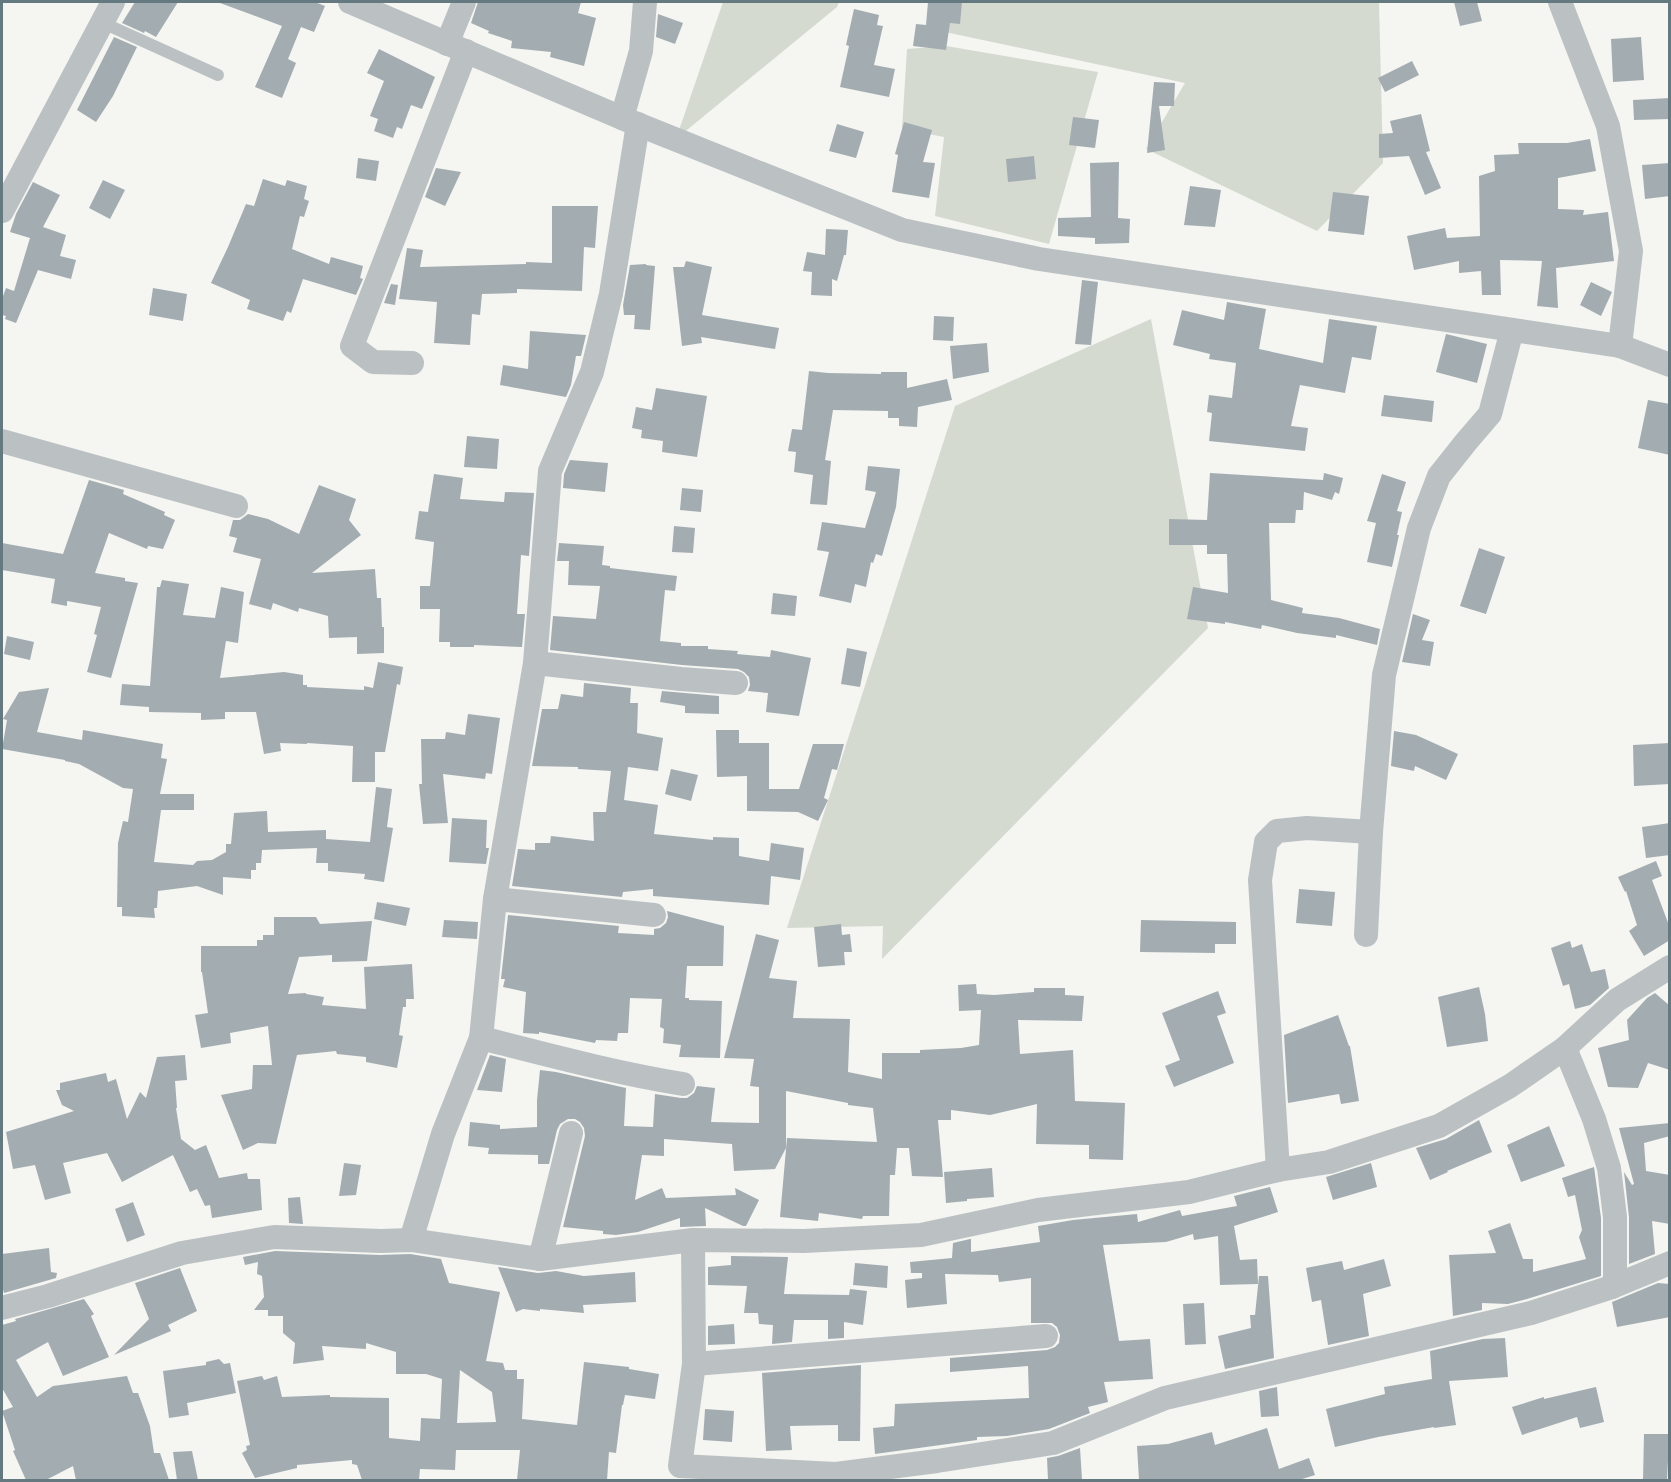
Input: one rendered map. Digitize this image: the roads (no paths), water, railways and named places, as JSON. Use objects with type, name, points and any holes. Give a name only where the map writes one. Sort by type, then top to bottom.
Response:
[{"type":"street","points":[[350,2],[630,121],[902,230],[1040,259],[1620,346],[1670,365]]},
{"type":"street","points":[[412,363],[373,362],[352,346],[456,47],[464,2]]},
{"type":"street","points":[[411,1240],[443,1134],[481,1038],[495,899],[535,663],[550,471],[592,372],[613,282],[645,2]]},
{"type":"street","points":[[1560,2],[1608,126],[1631,251],[1620,346]]},
{"type":"street","points":[[2,211],[107,12]]},
{"type":"street","points":[[1366,935],[1371,832],[1384,675],[1419,528],[1439,476],[1490,414],[1512,330]]},
{"type":"street","points":[[2,441],[236,506]]},
{"type":"street","points":[[535,663],[736,683]]},
{"type":"street","points":[[1278,1170],[1260,880],[1266,842],[1277,831],[1307,828],[1371,832]]},
{"type":"street","points":[[495,899],[654,915]]},
{"type":"street","points":[[2,1308],[48,1296],[182,1253],[274,1238],[411,1240],[540,1259],[693,1240],[804,1241],[921,1235],[1038,1210],[1189,1192],[1278,1170],[1329,1162],[1439,1126],[1509,1086],[1564,1048],[1617,1000],[1670,968]]},
{"type":"street","points":[[481,1038],[603,1069],[683,1084]]},
{"type":"street","points":[[1564,1048],[1594,1119],[1610,1168],[1615,1217],[1615,1278],[1612,1287]]},
{"type":"street","points":[[540,1259],[571,1133]]},
{"type":"street","points":[[693,1240],[694,1364],[680,1466],[836,1474],[1053,1443],[1165,1398],[1531,1313],[1612,1287],[1670,1263]]},
{"type":"street","points":[[694,1364],[1046,1336]]},
{"type":"lane","points":[[107,12],[218,75]]}]
